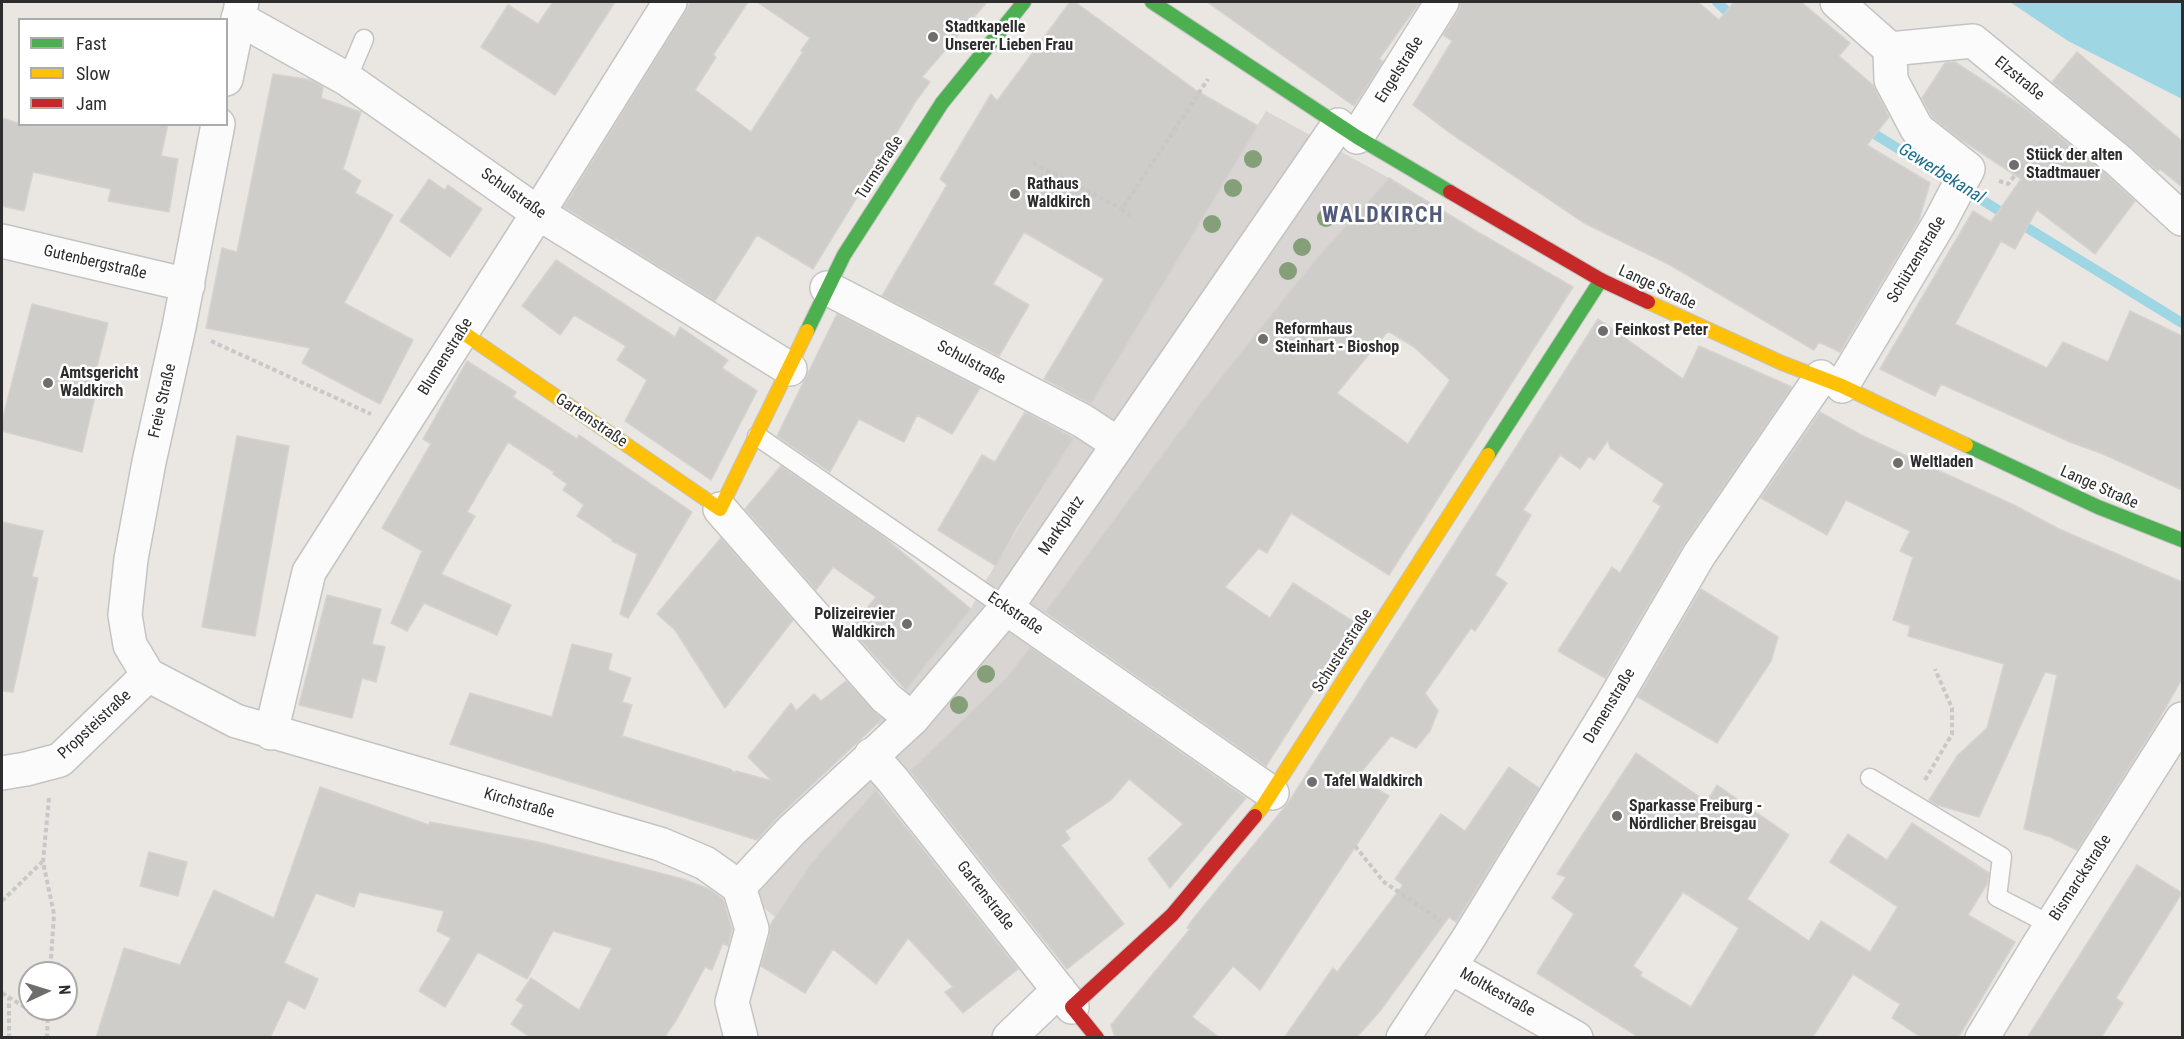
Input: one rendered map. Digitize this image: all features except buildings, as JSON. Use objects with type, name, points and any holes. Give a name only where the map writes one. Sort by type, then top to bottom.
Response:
[{"type":"street","name":"Blumenstraße","points":[[271,733],[309,572],[670,2]]},
{"type":"street","name":"Turmstraße","points":[[790,369],[844,255],[942,103],[1024,2]]},
{"type":"street","name":"Lange Straße","points":[[1152,2],[1348,131],[1601,280],[1782,363],[1832,381],[2098,507],[2182,540]]},
{"type":"street","name":"Engelstraße","points":[[1348,131],[1442,2]]},
{"type":"street","points":[[1837,2],[1890,49],[1891,80],[1917,129],[1962,180]]},
{"type":"street","name":"Schulstraße","points":[[240,10],[347,79],[538,213],[790,369]]},
{"type":"street","points":[[228,69],[240,10]]},
{"type":"street","name":"Elzstraße","points":[[1890,49],[1973,41],[2119,161],[2182,219]]},
{"type":"street","name":"Freie Straße","points":[[148,675],[130,645],[125,615],[135,536],[188,285],[218,126]]},
{"type":"street","name":"Marktplatz","points":[[739,887],[792,830],[912,719],[1006,608],[1118,444],[1348,131]]},
{"type":"street","name":"Schützenstraße","points":[[1832,381],[1962,180]]},
{"type":"street","name":"Gutenbergstraße","points":[[2,241],[188,285]]},
{"type":"street","name":"Schusterstraße","points":[[1066,999],[1172,915],[1272,793],[1601,280]]},
{"type":"street","name":"Schulstraße","points":[[827,288],[1083,421],[1118,444]]},
{"type":"street","name":"Gartenstraße","points":[[462,332],[720,509],[886,698],[912,719]]},
{"type":"street","points":[[720,509],[790,369]]},
{"type":"street","name":"Damenstraße","points":[[1402,1038],[1468,939],[1700,555],[1832,381]]},
{"type":"street","name":"Eckstraße","points":[[1006,608],[1272,793]]},
{"type":"street","name":"Kirchstraße","points":[[148,675],[236,721],[271,733],[660,844],[705,863],[739,887]]},
{"type":"street","name":"Propsteistraße","points":[[2,772],[26,769],[60,760],[148,675]]},
{"type":"street","name":"Bismarckstraße","points":[[1982,1038],[2182,719]]},
{"type":"street","name":"Gartenstraße","points":[[871,755],[892,778],[1097,1038]]},
{"type":"street","points":[[739,887],[752,929],[732,1002],[741,1038]]},
{"type":"street","name":"Moltkestraße","points":[[1450,967],[1576,1038]]},
{"type":"street","points":[[1009,1038],[1066,999]]},
{"type":"lane","points":[[347,79],[364,39]]},
{"type":"lane","name":"Eckstraße","points":[[757,436],[1006,608]]},
{"type":"lane","points":[[1870,778],[2002,857],[1997,897],[2051,925]]},
{"type":"path","points":[[1122,209],[1227,51]]},
{"type":"path","points":[[1962,180],[2008,184],[2062,115]]},
{"type":"path","points":[[1033,163],[1122,209],[1131,216]]},
{"type":"path","points":[[179,327],[401,428]]},
{"type":"path","points":[[1911,803],[1952,734],[1952,708],[1935,669]]},
{"type":"path","points":[[51,961],[54,914],[43,862],[48,800],[60,760]]},
{"type":"path","points":[[1355,846],[1384,882],[1468,939]]},
{"type":"path","points":[[2,900],[43,862]]},
{"type":"path","points":[[2,993],[47,1022],[47,1038]]},
{"type":"path","points":[[9,998],[9,1038]]},
{"type":"shaded area","points":[[1266,111],[1389,178],[1313,263],[1203,401],[1043,615],[1035,641],[1007,677],[907,774],[892,779],[879,790],[775,917],[739,887],[753,846],[879,725],[870,716],[886,698],[906,689],[971,609],[980,590],[1078,431],[1086,412]]},
{"type":"water","points":[[2010,2],[2182,2],[2182,99],[2068,41]]},
{"type":"waterway","name":"Gewerbekanal","points":[[1717,2],[1737,21]]},
{"type":"waterway","name":"Gewerbekanal","points":[[1863,127],[2182,323]]},
{"type":"traffic: fast","points":[[807,331],[844,255],[942,103],[1024,2]]},
{"type":"traffic: fast","points":[[1152,2],[1357,137],[1450,192]]},
{"type":"traffic: fast","points":[[1488,455],[1601,280]]},
{"type":"traffic: fast","points":[[1966,445],[2098,507],[2182,540]]},
{"type":"traffic: slow","points":[[1648,302],[1782,363],[1842,386],[1966,445]]},
{"type":"traffic: slow","points":[[462,332],[720,509],[807,331]]},
{"type":"traffic: slow","points":[[1255,816],[1488,455]]},
{"type":"traffic: jam","points":[[1450,192],[1601,280],[1648,302]]},
{"type":"traffic: jam","points":[[1097,1038],[1072,1007],[1172,915],[1255,816]]},
{"type":"place","name":"Stadtkapelle Unserer Lieben Frau","points":[[933,37]]},
{"type":"place","name":"Stück der alten Stadtmauer","points":[[2014,165]]},
{"type":"place","name":"Rathaus Waldkirch","points":[[1015,194]]},
{"type":"place","name":"Feinkost Peter","points":[[1603,331]]},
{"type":"place","name":"Reformhaus Steinhart - Bioshop","points":[[1263,339]]},
{"type":"place","name":"Amtsgericht Waldkirch","points":[[48,383]]},
{"type":"place","name":"Weltladen","points":[[1898,463]]},
{"type":"place","name":"Polizeirevier Waldkirch","points":[[907,624]]},
{"type":"place","name":"Tafel Waldkirch","points":[[1312,782]]},
{"type":"place","name":"Sparkasse Freiburg - Nördlicher Breisgau","points":[[1617,816]]},
{"type":"district","name":"WALDKIRCH","points":[[1383,216]]}]
